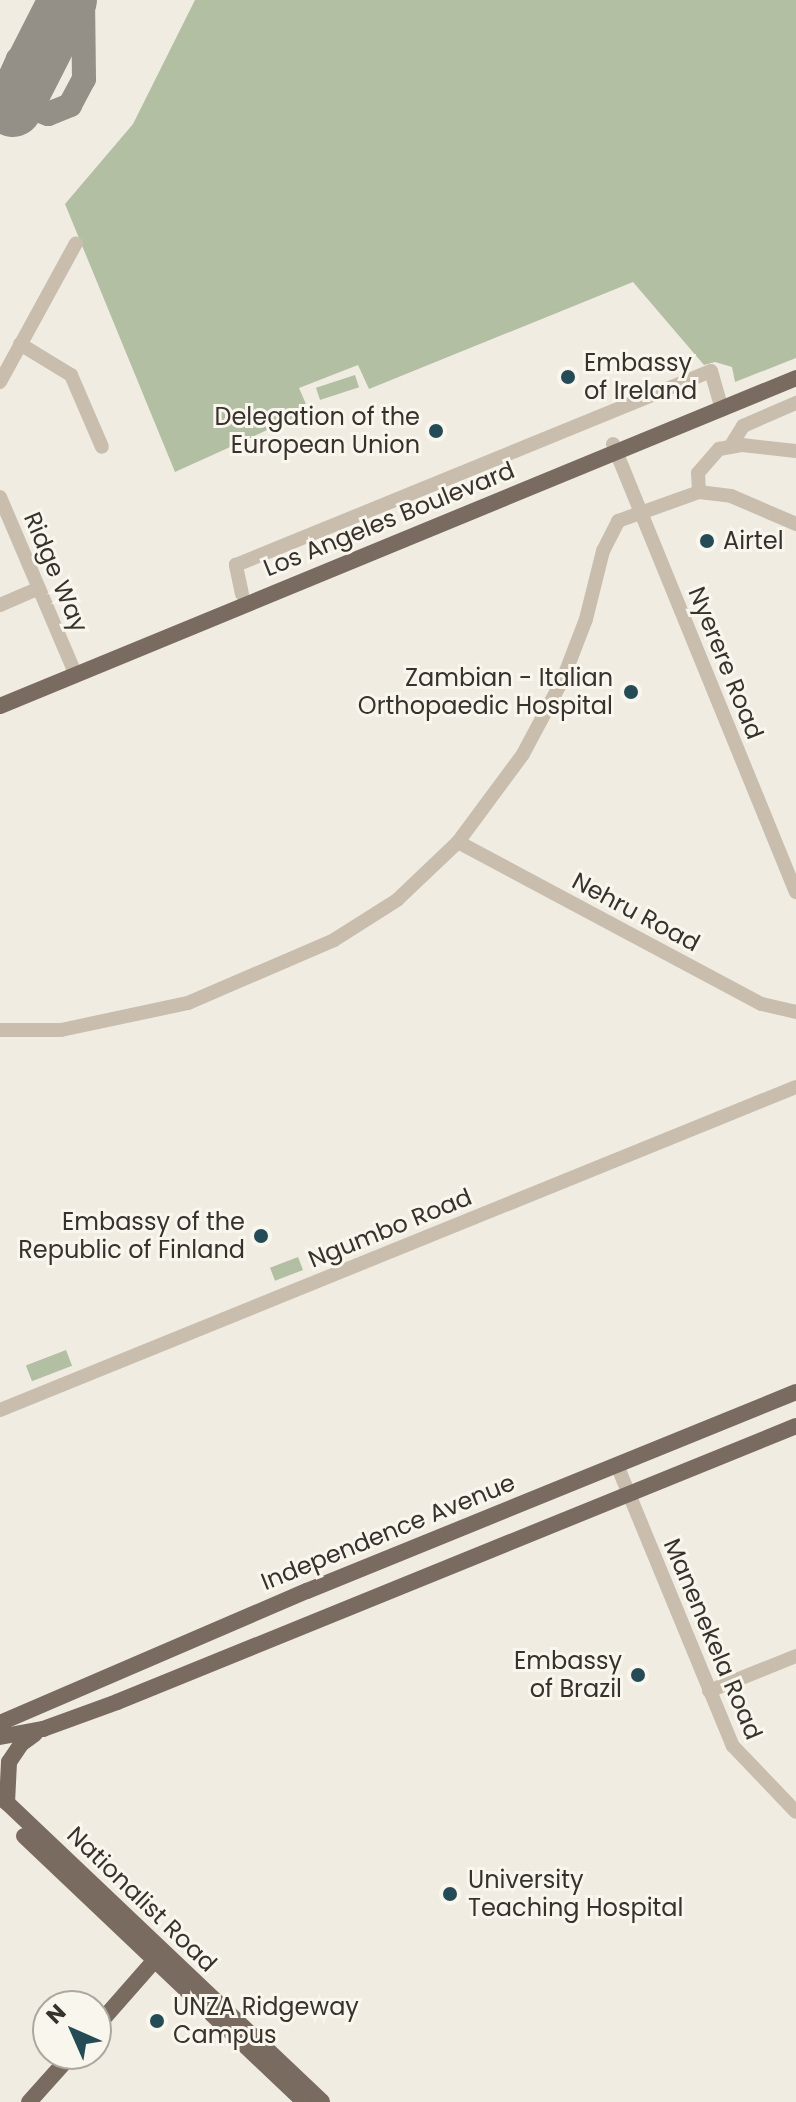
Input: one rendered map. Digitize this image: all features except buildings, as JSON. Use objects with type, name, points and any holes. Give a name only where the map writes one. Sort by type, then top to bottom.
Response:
[{"type":"main road","name":"Los Angeles Boulevard","points":[[721,405],[796,369]]},
{"type":"main road","name":"Los Angeles Boulevard","points":[[0,694],[73,669],[614,448],[796,378]]},
{"type":"main road","name":"Los Angeles Boulevard","points":[[0,706],[73,669],[242,594],[614,448]]},
{"type":"main road","name":"Independence Avenue","points":[[0,1723],[307,1591],[796,1392]]},
{"type":"main road","points":[[0,1737],[43,1729],[796,1426]]},
{"type":"main road","points":[[307,1591],[320,1617]]},
{"type":"main road","points":[[2,1804],[9,1762],[21,1744],[43,1729]]},
{"type":"main road","name":"Nationalist Road","points":[[2,1804],[304,2102]]},
{"type":"main road","points":[[112,2009],[158,1957]]},
{"type":"main road","name":"Nationalist Road","points":[[158,1957],[322,2102]]},
{"type":"main road","points":[[29,2102],[58,2070]]},
{"type":"street","points":[[0,382],[76,243]]},
{"type":"street","points":[[20,344],[71,375],[102,447]]},
{"type":"street","points":[[242,594],[236,565],[711,371],[721,405]]},
{"type":"street","points":[[730,447],[743,426],[796,403]]},
{"type":"street","points":[[699,492],[701,467],[709,457],[730,447],[796,451]]},
{"type":"street","name":"Nyerere Road","points":[[614,448],[796,892]]},
{"type":"street","points":[[0,1030],[61,1030],[188,1003],[334,940],[397,900],[458,842],[544,718],[586,619],[610,532],[640,510],[699,492],[731,496],[796,524]]},
{"type":"street","name":"Ridge Way","points":[[0,497],[73,669]]},
{"type":"street","points":[[0,605],[37,589]]},
{"type":"street","name":"Nehru Road","points":[[458,842],[762,1004],[796,1012]]},
{"type":"street","name":"Ngumbo Road","points":[[0,1410],[796,1087]]},
{"type":"street","name":"Manenekela Road","points":[[617,1465],[709,1691],[740,1757],[796,1812]]},
{"type":"street","points":[[709,1691],[796,1656]]},
{"type":"green space","points":[[195,0],[796,0],[796,358],[735,382],[732,367],[715,362],[704,365],[633,282],[369,389],[358,365],[299,388],[309,411],[175,472],[65,204],[133,124]]},
{"type":"green space","points":[[355,375],[359,387],[320,400],[316,388]]},
{"type":"green space","points":[[298,1257],[303,1270],[275,1281],[270,1268]]},
{"type":"green space","points":[[66,1350],[72,1366],[32,1381],[26,1365]]},
{"type":"taxiway","points":[[48,38],[18,59],[9,79],[22,104],[48,114],[70,105],[84,79],[83,0]]},
{"type":"runway","points":[[13,108],[68,0]]},
{"type":"place","name":"Embassy of Ireland","points":[[568,377]]},
{"type":"place","name":"Delegation of the European Union","points":[[436,431]]},
{"type":"place","name":"Airtel","points":[[707,541]]},
{"type":"place","name":"Zambian - Italian Orthopaedic Hospital","points":[[631,692]]},
{"type":"place","name":"Embassy of the Republic of Finland","points":[[261,1236]]},
{"type":"place","name":"Embassy of Brazil","points":[[638,1675]]},
{"type":"place","name":"University Teaching Hospital","points":[[450,1894]]},
{"type":"place","name":"UNZA Ridgeway Campus","points":[[157,2021]]}]
